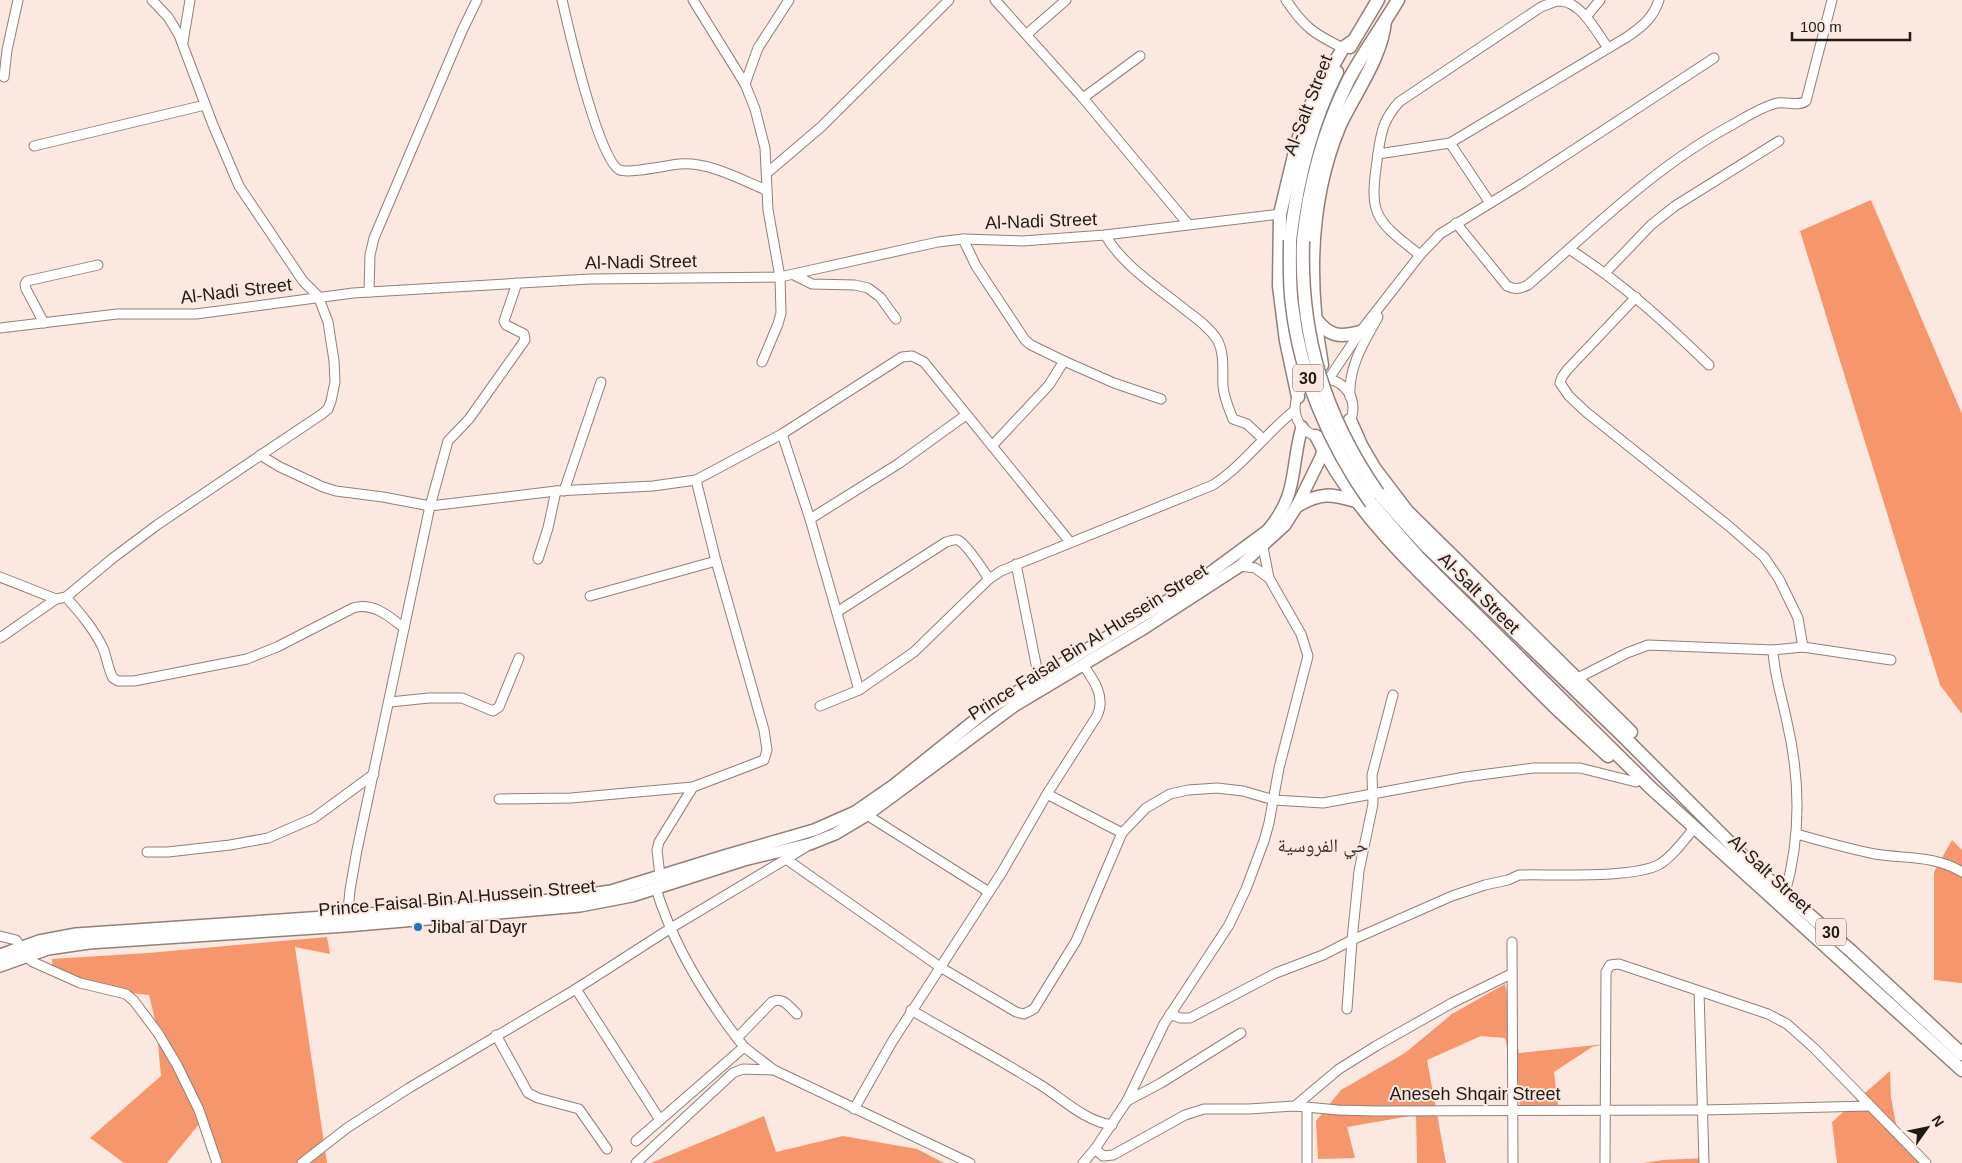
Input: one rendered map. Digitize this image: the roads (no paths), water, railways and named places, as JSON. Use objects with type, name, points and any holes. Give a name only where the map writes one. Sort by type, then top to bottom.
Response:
[{"type":"main road","name":"Al-Salt Street","points":[[1378,0],[1353,41],[1331,84],[1313,131],[1298,184],[1292,304],[1303,362],[1327,427],[1350,470],[1364,494],[1387,523],[1425,564],[1651,788],[1781,908],[1962,1070]]},
{"type":"main road","name":"Al-Salt Street","points":[[1398,0],[1349,80],[1328,127],[1296,241],[1306,323],[1313,356],[1338,422],[1364,472],[1386,504],[1419,539],[1569,679],[1638,738],[1666,778],[1753,866],[1851,950],[1962,1054]]},
{"type":"main road","points":[[1327,380],[1315,317],[1314,242],[1318,203],[1326,167],[1340,127],[1381,44],[1385,21]]},
{"type":"main road","points":[[1296,403],[1279,286],[1280,214],[1297,143],[1309,108],[1343,48],[1353,41]]},
{"type":"main road","points":[[1315,317],[1332,334],[1344,335],[1360,332]]},
{"type":"main road","points":[[1350,420],[1375,469],[1407,511],[1569,679]]},
{"type":"main road","points":[[1321,437],[1323,450],[1356,501],[1412,566],[1557,709],[1665,809],[1691,824]]},
{"type":"main road","points":[[1297,506],[1308,499],[1329,495],[1338,495],[1356,501]]},
{"type":"street","points":[[4,77],[7,50],[18,0]]},
{"type":"street","points":[[0,638],[56,599],[66,597],[136,540],[322,414],[328,409],[331,401],[335,382],[334,361],[328,322],[318,296],[304,281],[239,186],[226,160],[183,44],[168,17],[152,0]]},
{"type":"street","points":[[183,44],[190,0]]},
{"type":"street","points":[[369,292],[370,256],[374,238],[477,0]]},
{"type":"street","points":[[562,0],[579,70],[604,148],[613,166],[624,171],[690,164],[720,172],[766,190]]},
{"type":"street","points":[[693,0],[745,84],[755,109],[765,148],[766,190],[780,277],[781,313],[762,362]]},
{"type":"street","points":[[745,84],[758,48],[789,0]]},
{"type":"street","points":[[767,173],[792,154],[821,127],[949,0]]},
{"type":"street","points":[[995,0],[1083,98],[1188,224]]},
{"type":"street","points":[[1027,34],[1066,0]]},
{"type":"street","points":[[1286,0],[1304,25],[1315,34],[1343,48]]},
{"type":"street","points":[[1586,17],[1600,0]]},
{"type":"street","points":[[1378,154],[1450,143],[1646,25],[1659,0]]},
{"type":"street","points":[[1456,223],[1507,286],[1519,289],[1528,285],[1660,171],[1730,126],[1776,104],[1783,102],[1802,104],[1806,101],[1832,0]]},
{"type":"street","points":[[1420,255],[1383,224],[1377,212],[1373,196],[1378,154],[1385,121],[1399,102],[1542,4],[1560,1],[1569,3],[1586,17],[1608,48]]},
{"type":"street","points":[[1083,98],[1140,56]]},
{"type":"street","points":[[1327,380],[1360,332],[1420,255],[1440,234],[1714,58]]},
{"type":"street","points":[[34,146],[205,105]]},
{"type":"street","points":[[1604,273],[1651,225],[1675,206],[1779,141]]},
{"type":"street","points":[[1450,143],[1490,203]]},
{"type":"street","name":"Al-Nadi Street","points":[[0,328],[89,316],[196,314],[318,296],[517,282],[633,278],[780,277],[938,242],[962,239],[1022,241],[1105,235],[1280,214]]},
{"type":"street","points":[[1105,235],[1115,251],[1125,261],[1192,315],[1218,341],[1223,362],[1225,397],[1233,419],[1246,424],[1263,439]]},
{"type":"street","points":[[962,239],[976,266],[1025,340],[1031,345],[1114,383],[1161,399]]},
{"type":"street","points":[[1569,249],[1636,297],[1709,364]]},
{"type":"street","points":[[44,323],[26,289],[26,282],[37,277],[98,264]]},
{"type":"street","points":[[794,275],[812,284],[855,285],[868,288],[880,297],[896,319]]},
{"type":"street","points":[[347,920],[350,890],[430,506],[448,442],[469,419],[525,340],[524,334],[506,326],[504,321],[517,282]]},
{"type":"street","points":[[1636,297],[1566,370],[1560,383],[1569,396],[1582,408],[1764,557],[1779,579],[1798,618],[1803,647]]},
{"type":"street","points":[[1296,403],[1302,426],[1321,437],[1339,433],[1350,420],[1353,409],[1350,385],[1354,364],[1387,299]]},
{"type":"street","points":[[260,455],[280,467],[336,491],[393,498],[430,506],[560,491],[653,486],[696,480],[782,434],[906,356],[918,358],[924,362],[1070,542]]},
{"type":"street","points":[[992,446],[1049,385],[1064,361]]},
{"type":"street","points":[[820,706],[859,690],[922,646],[989,579],[1016,564],[1213,486],[1231,472],[1263,439],[1296,403],[1310,383],[1327,380],[1339,384],[1350,397]]},
{"type":"street","points":[[538,559],[560,491],[600,382]]},
{"type":"street","points":[[810,519],[898,464],[966,415]]},
{"type":"street","name":"Prince Faisal Bin Al Hussein Street","points":[[0,966],[39,941],[76,934],[580,906],[612,901],[656,889],[678,876],[814,830],[855,812],[909,774],[990,708],[1194,584],[1267,531],[1276,520],[1291,492],[1302,426]]},
{"type":"street","points":[[782,434],[810,519],[859,690]]},
{"type":"street","name":"Prince Faisal Bin Al Hussein Street","points":[[347,920],[587,896],[611,891],[660,876],[678,876],[810,844],[834,834],[867,815],[1014,706],[1146,628],[1240,566],[1286,525],[1323,450]]},
{"type":"street","points":[[499,799],[571,798],[693,787],[762,762],[766,756],[764,730],[716,561],[696,480]]},
{"type":"street","points":[[836,612],[946,542],[953,540],[959,541],[964,546],[989,579]]},
{"type":"street","points":[[1083,1163],[1095,1149],[1127,1101],[1155,1040],[1236,911],[1264,841],[1274,800],[1279,768],[1308,656],[1301,634],[1269,578],[1263,547]]},
{"type":"street","points":[[590,596],[716,561]]},
{"type":"street","points":[[1016,564],[1041,690]]},
{"type":"street","points":[[1240,566],[1255,568],[1269,578]]},
{"type":"street","points":[[0,577],[56,599]]},
{"type":"street","points":[[66,597],[90,625],[98,638],[113,678],[122,682],[170,675],[248,659],[277,647],[353,608],[362,606],[383,612],[404,628]]},
{"type":"street","points":[[1569,679],[1627,652],[1648,645],[1773,650],[1803,647],[1891,660]]},
{"type":"street","points":[[1773,650],[1776,680],[1787,720],[1794,763],[1797,800],[1796,834],[1785,893]]},
{"type":"street","points":[[390,702],[462,698],[493,711],[499,707],[519,658]]},
{"type":"street","points":[[854,1109],[912,1010],[989,892],[1047,794],[1097,716],[1101,706],[1096,684],[1083,665]]},
{"type":"street","points":[[1347,1009],[1361,855],[1371,816],[1374,768],[1393,696]]},
{"type":"street","points":[[786,859],[940,967],[1016,1012],[1024,1014],[1034,1009],[1076,941],[1122,833],[1135,818],[1153,803],[1170,794],[1203,788],[1244,791],[1274,800],[1323,803],[1465,777],[1533,768],[1580,768],[1636,782]]},
{"type":"street","points":[[147,852],[168,852],[230,845],[268,838],[314,818],[374,774]]},
{"type":"street","points":[[660,876],[657,850],[659,842],[693,787]]},
{"type":"street","points":[[1047,794],[1122,833]]},
{"type":"street","points":[[867,815],[989,892]]},
{"type":"street","points":[[1170,1014],[1180,1018],[1190,1018],[1261,980],[1323,955],[1352,940],[1452,896],[1485,885],[1508,880],[1519,874],[1596,874],[1644,870],[1660,864],[1669,856],[1691,824]]},
{"type":"street","points":[[1796,834],[1862,851],[1931,859],[1950,865],[1962,872]]},
{"type":"street","points":[[302,1163],[365,1116],[496,1035],[576,989],[671,928],[810,844]]},
{"type":"street","points":[[656,889],[671,928],[699,984],[744,1047],[760,1061],[774,1070],[854,1109],[903,1130],[970,1163]]},
{"type":"street","points":[[0,936],[16,940],[33,962],[53,972],[80,983],[126,994],[134,1001],[158,1033],[177,1065],[199,1110],[217,1163]]},
{"type":"street","points":[[1512,942],[1513,1163]]},
{"type":"street","name":"Prince Faisal Bin Al Hussein Street","points":[[0,956],[24,951]]},
{"type":"street","points":[[1605,1163],[1606,981],[1610,965],[1619,964],[1768,1014],[1787,1024],[1815,1049],[1926,1163]]},
{"type":"street","points":[[1295,1106],[1314,1092],[1339,1069],[1376,1046],[1452,1003],[1511,974]]},
{"type":"street","points":[[576,989],[660,1120]]},
{"type":"street","points":[[1699,991],[1704,1163]]},
{"type":"street","points":[[737,1038],[775,1000],[782,1000],[797,1014]]},
{"type":"street","points":[[912,1010],[1039,1084],[1090,1118],[1100,1123],[1112,1125]]},
{"type":"street","points":[[1127,1101],[1161,1083],[1241,1033]]},
{"type":"street","points":[[496,1035],[528,1093],[538,1098],[579,1109],[607,1149]]},
{"type":"street","points":[[636,1142],[744,1047]]},
{"type":"street","points":[[636,1163],[733,1073],[743,1069],[774,1070]]},
{"type":"street","points":[[716,1072],[725,1080]]},
{"type":"street","points":[[1314,1092],[1319,1109]]},
{"type":"street","name":"Aneseh Shqair Street","points":[[1095,1149],[1103,1156],[1113,1154],[1199,1110],[1295,1106],[1319,1109],[1513,1111],[1702,1110],[1870,1106]]},
{"type":"street","points":[[1307,1108],[1307,1163]]},
{"type":"place","name":"Jibal al Dayr","points":[[418,927]]},
{"type":"district","name":"حي الفروسية","points":[[1323,845]]}]
